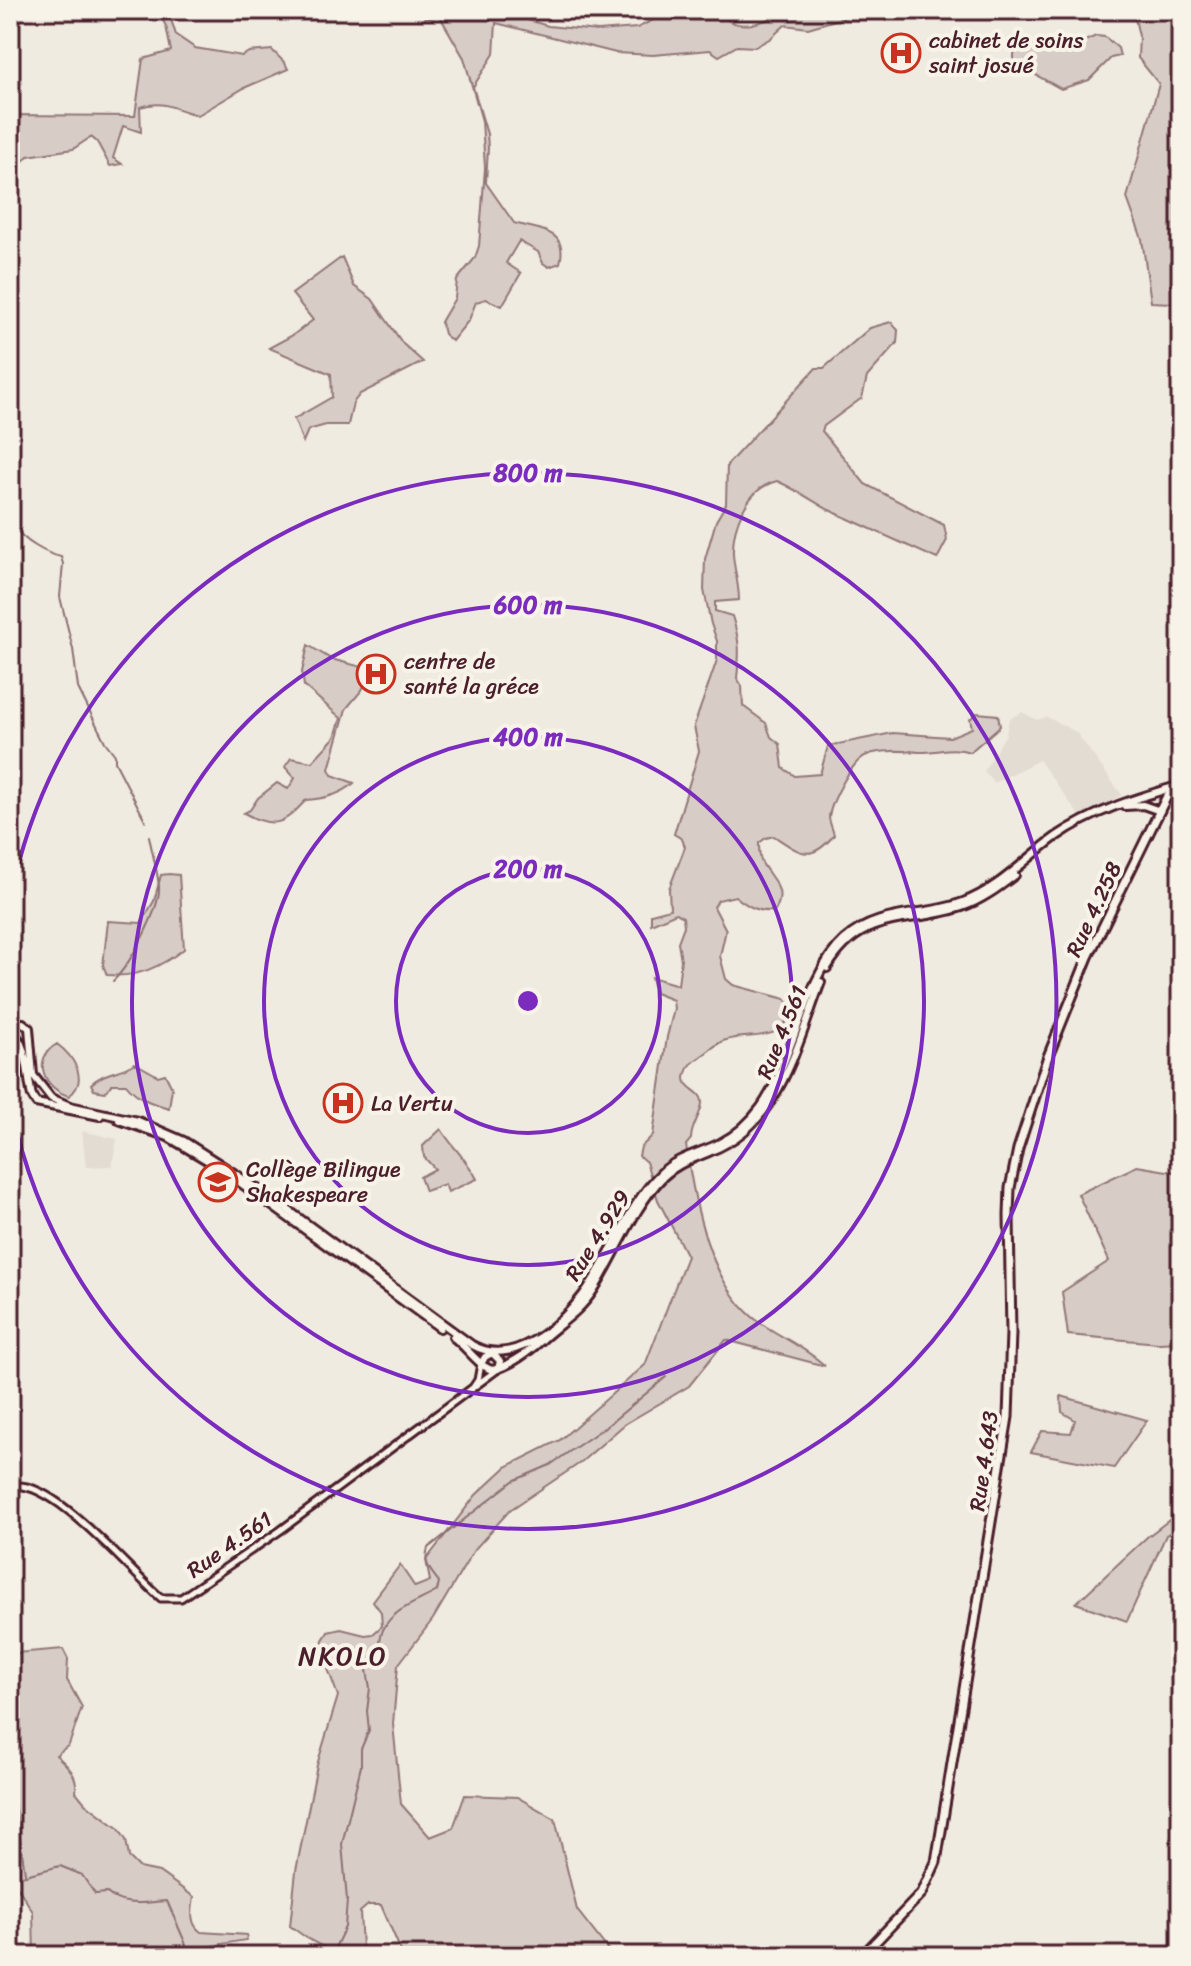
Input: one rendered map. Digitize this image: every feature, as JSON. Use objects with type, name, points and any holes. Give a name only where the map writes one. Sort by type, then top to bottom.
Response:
[{"type":"highway","name":"Rue 4.258","points":[[1047,1059],[1099,933],[1160,811],[1181,780]]},
{"type":"highway","name":"Rue 4.643","points":[[862,1956],[913,1905],[934,1869],[1008,1417],[1010,1188],[1018,1149],[1047,1059]]},
{"type":"main road","name":"Rue 4.929","points":[[492,1353],[513,1350],[531,1342],[576,1303],[638,1201],[660,1173],[675,1162],[729,1138],[755,1114],[787,1059],[829,956],[847,937],[882,918],[941,908],[978,896],[1057,836],[1084,820],[1123,802],[1174,787]]},
{"type":"main road","name":"Rue 4.561","points":[[10,1487],[26,1485],[57,1500],[158,1596],[174,1600],[188,1595],[498,1369],[534,1347],[587,1299],[641,1205],[661,1179],[678,1165],[727,1144],[754,1122],[780,1085],[829,966],[850,940],[862,931],[889,921],[939,913],[975,902],[1004,884],[1070,832],[1123,806],[1136,804],[1160,811]]},
{"type":"main road","points":[[10,1023],[25,1026]]},
{"type":"main road","points":[[13,1033],[16,1028],[25,1026]]},
{"type":"main road","points":[[13,1033],[23,1035],[25,1026]]},
{"type":"main road","points":[[25,1026],[33,1075],[47,1101],[42,1106]]},
{"type":"main road","points":[[13,1033],[21,1043],[32,1096],[36,1103],[121,1120],[154,1131],[181,1145],[238,1181],[463,1344],[483,1366],[498,1369],[500,1361],[492,1353],[477,1348],[451,1331],[265,1193],[184,1141],[138,1121],[70,1106],[36,1090],[32,1096]]},
{"type":"main road","points":[[469,1393],[478,1380],[485,1357],[492,1353]]},
{"type":"shaded area","points":[[157,10],[168,10],[176,35],[195,48],[242,56],[249,52],[272,50],[288,69],[244,88],[198,115],[163,105],[140,107],[141,132],[123,126],[113,158],[122,164],[110,166],[91,137],[73,149],[28,156],[10,175],[10,115],[135,116],[143,59],[171,51],[166,26]]},
{"type":"shaded area","points":[[423,10],[495,10],[548,26],[598,31],[637,28],[673,10],[725,14],[727,20],[745,25],[800,10],[870,10],[808,28],[785,25],[755,47],[737,46],[719,56],[710,50],[653,55],[616,53],[496,23],[494,54],[473,87],[487,134],[486,183],[514,223],[556,237],[562,252],[560,263],[549,267],[543,263],[538,252],[519,241],[506,263],[521,273],[502,306],[486,299],[476,302],[469,320],[452,341],[444,334],[441,322],[455,298],[457,280],[475,258],[479,246],[485,168],[482,121],[464,58],[439,15],[425,19]]},
{"type":"shaded area","points":[[1133,10],[1181,10],[1181,274],[1176,285],[1181,289],[1181,316],[1172,303],[1151,302],[1142,239],[1127,198],[1159,84],[1138,58],[1139,36]]},
{"type":"shaded area","points":[[1096,36],[1105,37],[1118,48],[1120,56],[1111,58],[1089,80],[1061,89],[1014,63],[1014,54],[1027,42],[1063,51]]},
{"type":"shaded area","points":[[342,257],[354,286],[372,299],[403,344],[423,362],[360,394],[353,403],[348,425],[326,425],[308,430],[303,442],[294,419],[332,397],[331,374],[269,348],[313,320],[292,294]]},
{"type":"shaded area","points":[[891,322],[898,330],[897,343],[867,377],[862,398],[824,426],[822,431],[865,484],[944,525],[947,540],[937,559],[827,509],[777,481],[757,491],[743,510],[735,532],[733,554],[739,600],[715,602],[715,611],[732,616],[735,625],[739,647],[737,678],[742,686],[743,706],[766,723],[771,737],[780,744],[783,768],[795,776],[820,774],[828,746],[893,733],[950,737],[972,728],[970,719],[977,713],[998,715],[1000,726],[970,752],[952,749],[886,751],[861,758],[843,782],[834,802],[829,817],[834,835],[819,850],[799,851],[774,836],[759,843],[761,861],[779,891],[775,911],[754,908],[735,896],[718,900],[714,907],[726,930],[720,956],[726,979],[733,985],[785,999],[790,1005],[788,1018],[776,1032],[723,1041],[687,1070],[686,1083],[699,1095],[702,1103],[691,1139],[686,1145],[699,1217],[716,1265],[742,1306],[759,1322],[825,1366],[726,1340],[689,1386],[625,1424],[580,1463],[510,1510],[474,1550],[433,1619],[398,1665],[393,1724],[401,1804],[430,1837],[453,1828],[465,1795],[517,1797],[555,1819],[577,1910],[613,1956],[403,1956],[381,1905],[368,1905],[360,1912],[365,1956],[331,1956],[331,1951],[290,1926],[296,1871],[317,1765],[338,1696],[321,1650],[323,1640],[328,1632],[341,1629],[373,1634],[382,1626],[381,1612],[373,1601],[400,1565],[415,1587],[430,1581],[426,1560],[476,1495],[506,1467],[560,1440],[645,1365],[687,1256],[658,1200],[646,1162],[639,1156],[641,1147],[653,1135],[674,1009],[673,1000],[655,993],[651,977],[678,985],[681,960],[678,942],[684,926],[683,917],[676,913],[651,924],[651,914],[670,909],[669,889],[685,847],[682,839],[674,834],[699,751],[694,726],[717,660],[717,641],[704,590],[705,559],[716,521],[726,504],[727,465],[816,368],[824,368],[870,328]]},
{"type":"shaded area","points":[[308,645],[331,659],[362,667],[368,678],[346,709],[329,769],[332,775],[354,783],[332,796],[306,800],[285,819],[264,822],[244,813],[277,783],[288,789],[295,778],[285,767],[291,758],[312,762],[335,737],[341,718],[304,686],[302,672]]},
{"type":"shaded area","points":[[1022,712],[1037,720],[1047,717],[1076,732],[1122,795],[1080,817],[1039,760],[994,783],[984,771],[1006,734],[1009,719]]},
{"type":"shaded area","points":[[161,875],[179,875],[184,949],[148,970],[129,975],[107,975],[103,965],[108,921],[141,923],[154,901]]},
{"type":"shaded area","points":[[57,1044],[69,1055],[79,1076],[75,1090],[69,1096],[53,1087],[44,1073],[44,1057]]},
{"type":"shaded area","points":[[135,1063],[158,1076],[165,1074],[172,1088],[169,1108],[145,1100],[126,1084],[112,1084],[105,1092],[94,1090],[91,1084],[96,1080]]},
{"type":"shaded area","points":[[441,1129],[477,1179],[448,1192],[445,1184],[425,1191],[420,1177],[435,1169],[424,1157],[423,1146]]},
{"type":"shaded area","points":[[82,1131],[117,1139],[112,1166],[86,1167]]},
{"type":"shaded area","points":[[1137,1166],[1173,1172],[1181,1169],[1181,1342],[1068,1335],[1062,1292],[1109,1261],[1078,1194]]},
{"type":"shaded area","points":[[1061,1396],[1147,1420],[1114,1468],[1031,1452],[1042,1431],[1071,1433],[1075,1420],[1062,1412]]},
{"type":"shaded area","points":[[1181,1511],[1181,1527],[1166,1535],[1127,1621],[1076,1603],[1147,1537]]},
{"type":"shaded area","points":[[10,1645],[16,1653],[63,1649],[68,1659],[67,1680],[82,1707],[69,1745],[56,1755],[74,1776],[76,1792],[85,1803],[119,1829],[126,1840],[129,1857],[140,1868],[159,1872],[194,1897],[192,1916],[197,1929],[201,1932],[247,1935],[246,1940],[198,1948],[199,1956],[107,1956],[97,1951],[88,1952],[88,1956],[34,1956],[33,1912],[17,1886],[10,1886]]},
{"type":"waterway","points":[[10,525],[36,546],[61,557],[60,597],[73,649],[78,688],[105,742],[115,755],[115,762],[146,822]]},
{"type":"waterway","points":[[113,981],[143,936],[158,896],[159,886],[149,836]]},
{"type":"waterway","points":[[10,855],[21,855],[21,860]]},
{"type":"waterway","points":[[331,1956],[345,1927],[347,1900],[342,1844],[361,1766],[361,1749],[369,1730],[367,1670],[372,1658],[378,1654],[381,1634],[388,1621],[400,1610],[437,1591],[439,1582],[427,1563],[428,1548],[513,1481],[550,1465],[608,1425],[666,1377]]},
{"type":"waterway","points":[[10,1784],[25,1873]]},
{"type":"waterway","points":[[10,1879],[60,1866],[82,1875],[95,1894],[107,1893],[128,1902],[167,1901],[191,1956]]},
{"type":"place","name":"cabinet de soins saint josué","points":[[901,53]]},
{"type":"place","name":"centre de santé la gréce","points":[[376,674]]},
{"type":"place","name":"La Vertu","points":[[343,1103]]},
{"type":"place","name":"Collège Bilingue Shakespeare","points":[[218,1182]]},
{"type":"district","name":"NKOLO","points":[[343,1656]]}]
